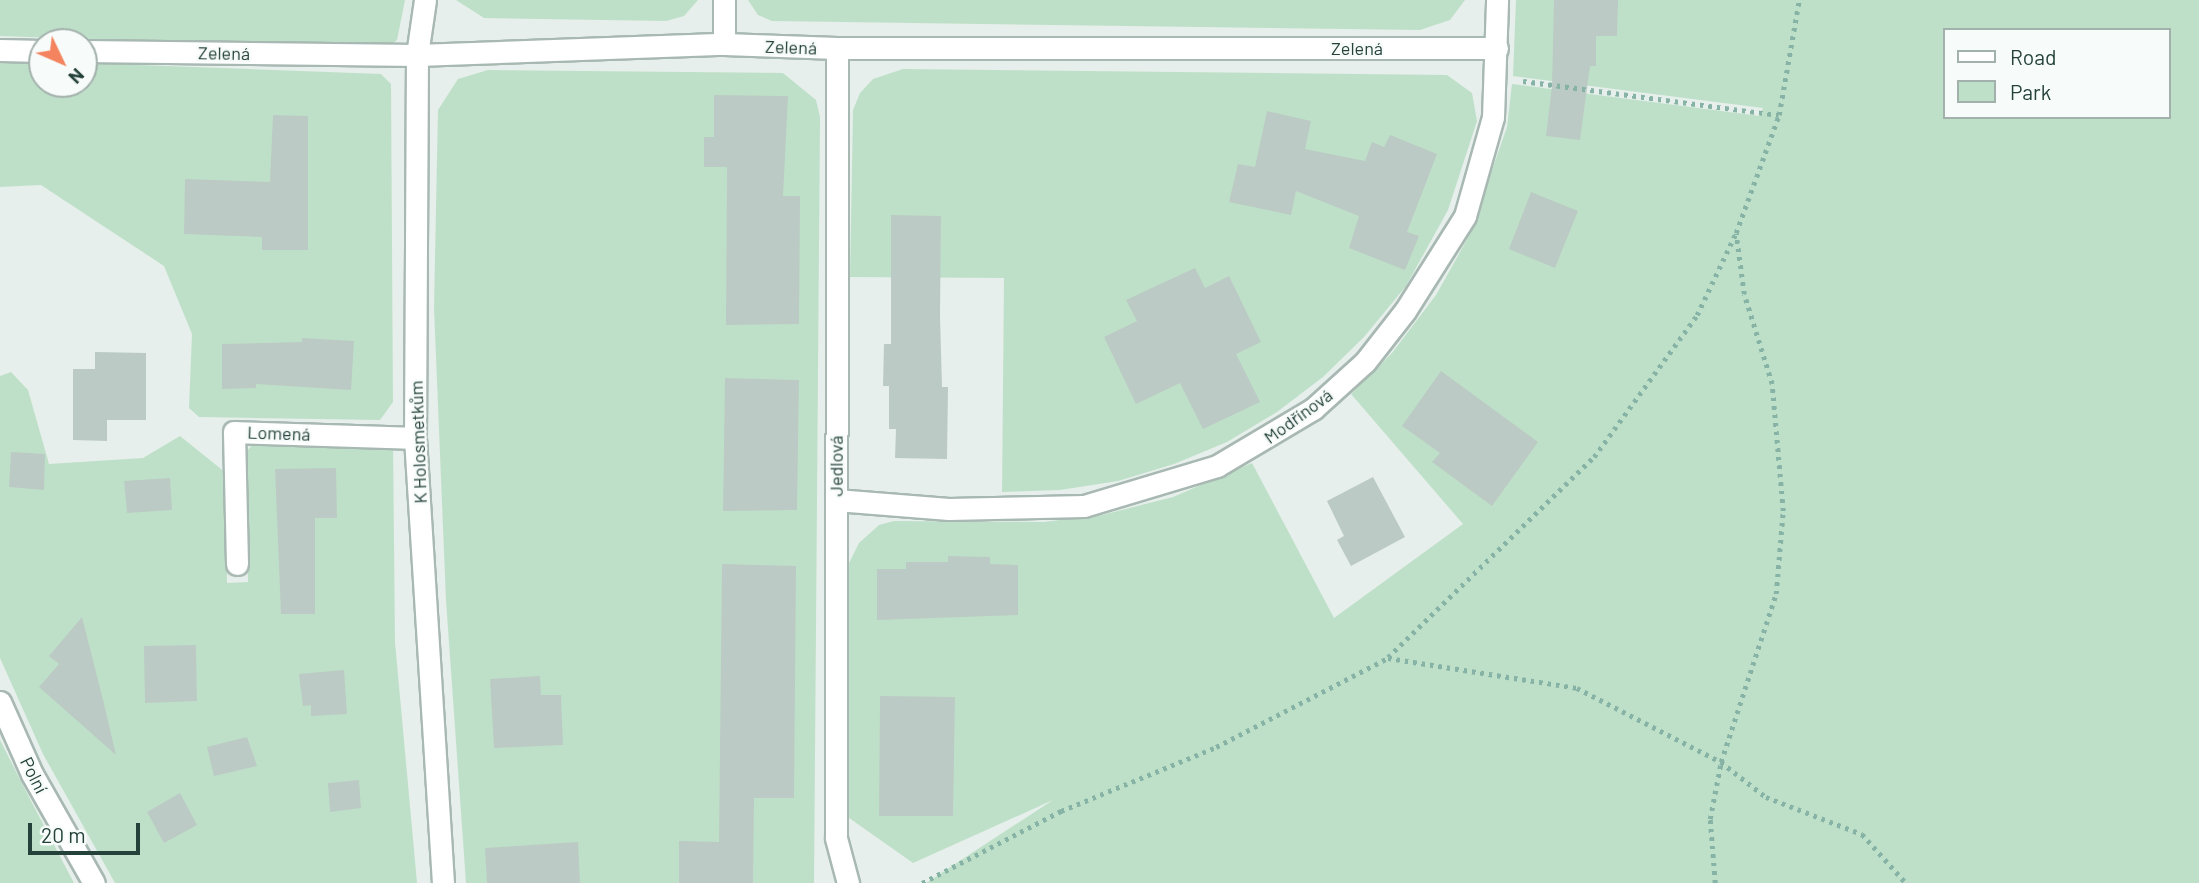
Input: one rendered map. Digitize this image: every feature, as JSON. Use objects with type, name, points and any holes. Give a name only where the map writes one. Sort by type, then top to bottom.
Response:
[{"type":"street","name":"K Holosmetkům","points":[[425,0],[417,55],[415,438],[443,883]]},
{"type":"street","points":[[724,0],[724,44]]},
{"type":"street","name":"Modřínová","points":[[836,500],[950,509],[1084,506],[1217,466],[1261,443],[1313,409],[1366,362],[1405,311],[1465,216],[1493,117],[1497,0]]},
{"type":"street","name":"Zelená","points":[[98,51],[417,55],[724,44],[837,48],[1497,48]]},
{"type":"street","name":"Jedlová","points":[[837,48],[836,838],[848,883]]},
{"type":"street","points":[[0,50],[28,51]]},
{"type":"street","name":"Lomená","points":[[237,564],[234,432],[415,438]]},
{"type":"street","name":"Polní","points":[[0,702],[32,774],[94,883]]},
{"type":"path","points":[[922,883],[1061,811],[1216,747],[1388,658],[1594,457],[1697,315],[1736,233],[1779,115],[1799,0]]},
{"type":"path","points":[[1496,77],[1779,115]]},
{"type":"path","points":[[1715,883],[1710,819],[1721,762],[1776,594],[1783,511],[1772,384],[1744,294],[1736,233]]},
{"type":"path","points":[[1388,658],[1577,688],[1721,762],[1766,797],[1862,834],[1906,883]]},
{"type":"green space","points":[[0,0],[405,0],[397,40],[383,50],[98,40],[98,28],[28,28],[28,37],[0,36]]},
{"type":"green space","points":[[456,0],[698,0],[684,16],[666,21],[484,18]]},
{"type":"green space","points":[[748,0],[1465,0],[1450,20],[1420,30],[772,21],[758,15]]},
{"type":"green space","points":[[1516,0],[2199,0],[2199,883],[926,883],[1053,800],[913,863],[845,815],[849,563],[859,543],[879,525],[894,521],[1044,522],[1102,515],[1173,497],[1252,463],[1334,618],[1463,524],[1351,394],[1392,353],[1436,295],[1469,236],[1507,127],[1512,84],[1760,116],[1763,108],[1513,76]]},
{"type":"green space","points":[[0,60],[28,61],[28,98],[98,98],[98,64],[381,74],[391,84],[393,402],[380,420],[199,417],[189,408],[192,334],[164,266],[41,185],[0,187]]},
{"type":"green space","points":[[903,69],[1447,75],[1472,93],[1477,121],[1448,210],[1406,286],[1364,337],[1323,377],[1277,412],[1227,442],[1174,464],[1118,481],[1060,490],[1002,492],[1004,278],[850,277],[853,110],[860,93],[873,79]]},
{"type":"green space","points":[[488,70],[783,73],[816,100],[820,117],[814,883],[466,883],[446,600],[434,308],[438,110],[458,79]]},
{"type":"green space","points":[[11,372],[28,390],[49,464],[143,458],[180,436],[226,473],[227,583],[248,582],[247,451],[258,438],[393,442],[395,642],[417,883],[115,883],[43,754],[0,658],[0,376]]},
{"type":"green space","points":[[0,740],[30,799],[74,883],[0,883]]},
{"type":"building","points":[[1554,0],[1618,0],[1617,36],[1596,36],[1596,66],[1590,66],[1580,140],[1546,136],[1552,86]]},
{"type":"building","points":[[714,95],[788,96],[783,196],[800,196],[799,324],[726,325],[727,167],[704,167],[704,137],[714,137]]},
{"type":"building","points":[[1267,111],[1311,121],[1305,149],[1365,161],[1372,142],[1384,147],[1390,135],[1437,154],[1407,232],[1419,236],[1405,270],[1349,248],[1359,216],[1296,191],[1291,215],[1229,202],[1238,164],[1255,167]]},
{"type":"building","points":[[273,115],[308,116],[308,250],[262,250],[262,237],[184,234],[185,179],[270,182]]},
{"type":"building","points":[[1531,192],[1578,211],[1555,268],[1509,249]]},
{"type":"building","points":[[891,215],[941,216],[940,316],[942,387],[948,387],[947,459],[895,458],[896,429],[889,429],[889,386],[883,386],[884,344],[891,344]]},
{"type":"building","points":[[1195,268],[1205,288],[1229,276],[1261,342],[1236,354],[1260,402],[1203,429],[1180,383],[1136,404],[1104,337],[1137,321],[1126,300]]},
{"type":"building","points":[[302,338],[354,341],[351,390],[256,384],[256,388],[222,389],[222,344],[302,342]]},
{"type":"building","points":[[95,352],[146,353],[146,420],[107,420],[107,441],[73,440],[73,369],[95,369]]},
{"type":"building","points":[[1441,371],[1538,442],[1492,506],[1432,462],[1440,453],[1402,426]]},
{"type":"building","points":[[725,378],[799,380],[797,510],[723,511]]},
{"type":"building","points":[[11,452],[45,454],[44,490],[9,487]]},
{"type":"building","points":[[336,468],[337,518],[315,518],[315,614],[281,614],[275,469]]},
{"type":"building","points":[[1373,477],[1405,537],[1351,566],[1337,540],[1344,536],[1327,501]]},
{"type":"building","points":[[170,478],[172,510],[127,513],[124,481]]},
{"type":"building","points":[[948,556],[990,557],[990,564],[1018,565],[1018,615],[877,620],[877,569],[906,569],[906,562],[948,562]]},
{"type":"building","points":[[722,564],[796,566],[794,798],[754,798],[753,883],[679,883],[679,841],[719,842]]},
{"type":"building","points":[[82,617],[116,755],[39,687],[59,664],[49,656]]},
{"type":"building","points":[[196,645],[197,701],[145,703],[144,646]]},
{"type":"building","points":[[344,670],[347,714],[311,716],[311,705],[303,706],[299,674]]},
{"type":"building","points":[[540,676],[541,695],[561,695],[563,745],[494,748],[490,679]]},
{"type":"building","points":[[880,696],[955,697],[953,816],[879,816]]},
{"type":"building","points":[[247,737],[257,766],[214,776],[207,747]]},
{"type":"building","points":[[359,780],[361,808],[330,812],[328,783]]},
{"type":"building","points":[[180,793],[197,825],[164,843],[147,812]]},
{"type":"building","points":[[578,842],[580,883],[487,883],[485,848]]}]
